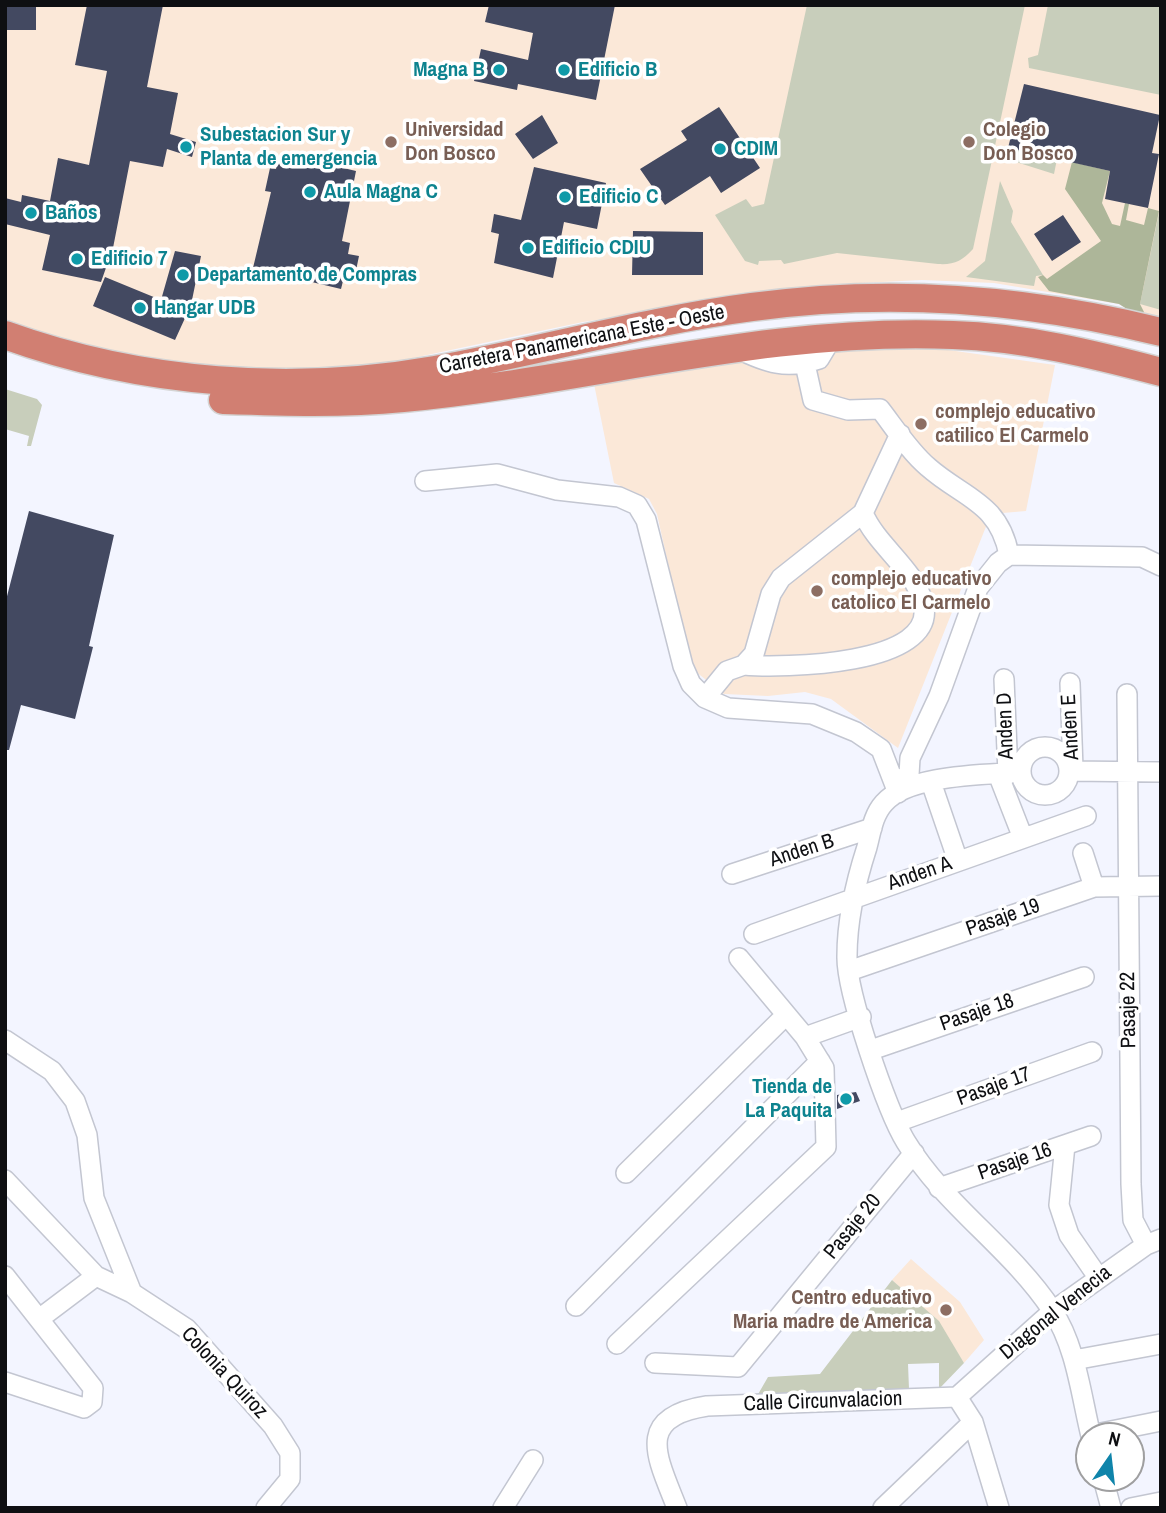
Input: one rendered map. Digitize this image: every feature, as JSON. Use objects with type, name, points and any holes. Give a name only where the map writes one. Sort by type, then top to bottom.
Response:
[{"type":"highway","name":"Carretera Panamericana Este - Oeste","points":[[5,335],[64,354],[157,374],[273,383],[319,382],[433,370],[698,315],[868,296],[997,301],[1060,309],[1161,332]]},
{"type":"highway","name":"Carretera Panamericana Este - Oeste","points":[[5,353],[112,383],[178,395],[302,404],[440,394],[735,348],[900,334],[1002,339],[1045,345],[1161,372]]},
{"type":"street","points":[[735,348],[769,364],[805,364],[820,359],[831,339]]},
{"type":"street","points":[[805,364],[813,400],[848,410],[880,409],[926,466],[992,513],[1005,534],[1009,555]]},
{"type":"street","points":[[744,665],[754,654],[771,594],[781,578],[863,513],[900,434]]},
{"type":"street","points":[[425,481],[497,474],[557,490],[619,497],[637,505],[646,520],[683,666],[691,684],[705,698],[728,708],[790,711],[838,723],[881,749],[897,787]]},
{"type":"street","points":[[705,698],[727,671],[744,665],[781,668],[846,661],[899,646],[912,635],[923,615],[924,605],[918,588],[871,531],[863,513]]},
{"type":"street","points":[[1088,1422],[1073,1360],[1053,1311],[1007,1257],[939,1188],[914,1153],[897,1122],[861,1017],[847,958],[855,896],[872,828],[884,802],[909,775],[910,758],[939,696],[978,589],[998,563],[1009,555],[1142,557],[1161,566]]},
{"type":"street","name":"Anden D","points":[[1004,679],[1009,773],[1023,838]]},
{"type":"street","name":"Anden E","points":[[1070,683],[1071,771]]},
{"type":"street","name":"Pasaje 22","points":[[1127,694],[1131,1184],[1133,1220],[1153,1242]]},
{"type":"street","points":[[897,787],[1009,773],[1027,756],[1041,748],[1053,749],[1063,755],[1071,771]]},
{"type":"street","points":[[1009,773],[1032,792],[1049,795],[1064,787],[1071,771]]},
{"type":"street","points":[[1071,771],[1161,772]]},
{"type":"street","points":[[931,782],[958,861]]},
{"type":"street","name":"Anden A","points":[[754,934],[1087,816]]},
{"type":"street","name":"Anden B","points":[[732,874],[872,828]]},
{"type":"street","points":[[1083,853],[1094,887]]},
{"type":"street","name":"Pasaje 19","points":[[849,971],[1094,887],[1161,886]]},
{"type":"street","points":[[617,1343],[826,1147],[824,1068],[805,1037],[739,958]]},
{"type":"street","name":"Pasaje 18","points":[[871,1049],[1084,977]]},
{"type":"street","points":[[626,1173],[786,1014]]},
{"type":"street","points":[[805,1037],[861,1017]]},
{"type":"street","points":[[5,1040],[52,1071],[75,1101],[88,1135],[94,1198],[132,1293]]},
{"type":"street","name":"Pasaje 17","points":[[897,1122],[1092,1052]]},
{"type":"street","points":[[576,1306],[820,1061]]},
{"type":"street","name":"Pasaje 16","points":[[939,1188],[1091,1136]]},
{"type":"street","points":[[1065,1145],[1059,1205],[1069,1235],[1098,1277]]},
{"type":"street","name":"Pasaje 20","points":[[654,1363],[738,1367],[914,1153]]},
{"type":"street","points":[[5,1180],[96,1276],[39,1319]]},
{"type":"street","name":"Diagonal Venecia","points":[[957,1397],[1053,1311],[1098,1277],[1153,1242]]},
{"type":"street","points":[[5,1276],[93,1388],[93,1402],[84,1408],[5,1382]]},
{"type":"street","name":"Colonia Quiroz","points":[[96,1276],[132,1293],[187,1329],[273,1426],[290,1453],[290,1479],[266,1508]]},
{"type":"street","points":[[1073,1360],[1161,1344]]},
{"type":"street","points":[[957,1397],[973,1422],[999,1508]]},
{"type":"street","name":"Calle Circunvalacion","points":[[677,1508],[659,1463],[657,1436],[662,1423],[672,1415],[707,1406],[766,1406],[957,1397]]},
{"type":"street","points":[[883,1508],[973,1422]]},
{"type":"street","points":[[503,1508],[533,1460]]},
{"type":"street","points":[[1131,1508],[1161,1502]]},
{"type":"shaded area","name":"Universidad Don Bosco","points":[[5,5],[1161,5],[1161,323],[1143,319],[1119,304],[994,283],[922,280],[841,284],[583,322],[380,365],[302,371],[156,364],[5,324]]},
{"type":"shaded area","name":"complejo educativo catolico El Carmelo","points":[[920,346],[1055,365],[1026,511],[991,514],[898,748],[831,699],[805,692],[768,696],[724,694],[691,668],[657,514],[649,499],[614,483],[593,379],[735,355]]},
{"type":"shaded area","name":"Centro educativo Maria madre de America","points":[[911,1259],[960,1302],[984,1340],[964,1363],[936,1319],[892,1280]]},
{"type":"green space","points":[[807,5],[1025,5],[973,249],[961,259],[949,264],[938,264],[837,253],[784,264],[781,260],[759,261],[758,265],[745,261],[715,215],[746,199],[752,207],[764,204]]},
{"type":"green space","points":[[1048,5],[1161,5],[1161,95],[1029,68],[1028,58],[1038,55]]},
{"type":"green space","points":[[1008,148],[1057,159],[1054,174],[1016,162]]},
{"type":"green space","points":[[1072,162],[1110,171],[1102,203],[1112,224],[1120,226],[1125,203],[1129,204],[1126,220],[1144,225],[1148,208],[1159,211],[1140,304],[1144,312],[1143,319],[1119,304],[1049,291],[1038,277],[1043,275],[1047,279],[1101,241],[1065,189]]},
{"type":"green space","points":[[1000,181],[1013,211],[1011,222],[1043,275],[1036,276],[1034,286],[966,277],[985,261]]},
{"type":"green space","points":[[1161,203],[1161,310],[1140,304]]},
{"type":"green space","points":[[5,389],[37,399],[42,405],[31,446],[27,446],[29,436],[5,429]]},
{"type":"green space","points":[[892,1280],[939,1321],[964,1363],[939,1389],[939,1363],[908,1364],[909,1389],[757,1396],[768,1377],[820,1374]]},
{"type":"building","points":[[5,5],[36,5],[36,30],[5,30]]},
{"type":"building","points":[[87,5],[163,5],[147,87],[178,93],[170,134],[196,142],[192,157],[167,149],[163,167],[130,161],[113,248],[101,282],[42,270],[50,235],[5,224],[5,198],[21,202],[22,195],[50,201],[58,158],[89,165],[107,71],[75,65]]},
{"type":"building","points":[[489,5],[615,5],[596,100],[518,84],[517,90],[474,81],[481,49],[528,60],[533,33],[485,22]]},
{"type":"building","points":[[1024,84],[1160,115],[1152,153],[1159,154],[1148,208],[1105,199],[1110,171],[1008,148]]},
{"type":"building","points":[[719,107],[760,168],[721,193],[710,176],[665,205],[640,169],[687,140],[681,131]]},
{"type":"building","points":[[542,115],[558,143],[533,159],[515,134]]},
{"type":"building","points":[[278,159],[334,172],[335,166],[356,171],[342,241],[350,243],[348,254],[359,256],[354,280],[344,277],[341,289],[253,268],[271,192],[265,191],[270,168],[276,169]]},
{"type":"building","points":[[534,167],[606,183],[597,229],[564,222],[553,278],[494,263],[499,234],[491,232],[494,214],[521,220]]},
{"type":"building","points":[[1063,215],[1081,242],[1052,261],[1034,234]]},
{"type":"building","points":[[633,231],[703,232],[703,275],[632,275]]},
{"type":"building","name":"Hangar UDB","points":[[175,251],[201,256],[191,305],[175,340],[93,306],[105,277],[161,300]]},
{"type":"building","points":[[29,511],[114,535],[89,646],[93,647],[75,719],[21,705],[9,750],[5,750],[5,604]]},
{"type":"building","name":"Tienda de La Paquita","points":[[856,1092],[860,1101],[837,1109],[837,1095]]},
{"type":"place","name":"Magna B","points":[[499,70]]},
{"type":"place","name":"Edificio B","points":[[564,70]]},
{"type":"place","name":"Universidad Don Bosco","points":[[391,142]]},
{"type":"place","name":"Colegio Don Bosco","points":[[969,142]]},
{"type":"place","name":"Subestacion Sur y Planta de emergencia","points":[[186,147]]},
{"type":"place","name":"CDIM","points":[[720,149]]},
{"type":"place","name":"Aula Magna C","points":[[310,192]]},
{"type":"place","name":"Edificio C","points":[[565,197]]},
{"type":"place","name":"Baños","points":[[31,213]]},
{"type":"place","name":"Edificio CDIU","points":[[528,248]]},
{"type":"place","name":"Edificio 7","points":[[77,259]]},
{"type":"place","name":"Departamento de Compras","points":[[183,275]]},
{"type":"place","name":"Hangar UDB","points":[[140,308]]},
{"type":"place","name":"complejo educativo catilico El Carmelo","points":[[921,424]]},
{"type":"place","name":"complejo educativo catolico El Carmelo","points":[[817,591]]},
{"type":"place","name":"Tienda de La Paquita","points":[[846,1099]]},
{"type":"place","name":"Centro educativo Maria madre de America","points":[[946,1310]]}]
